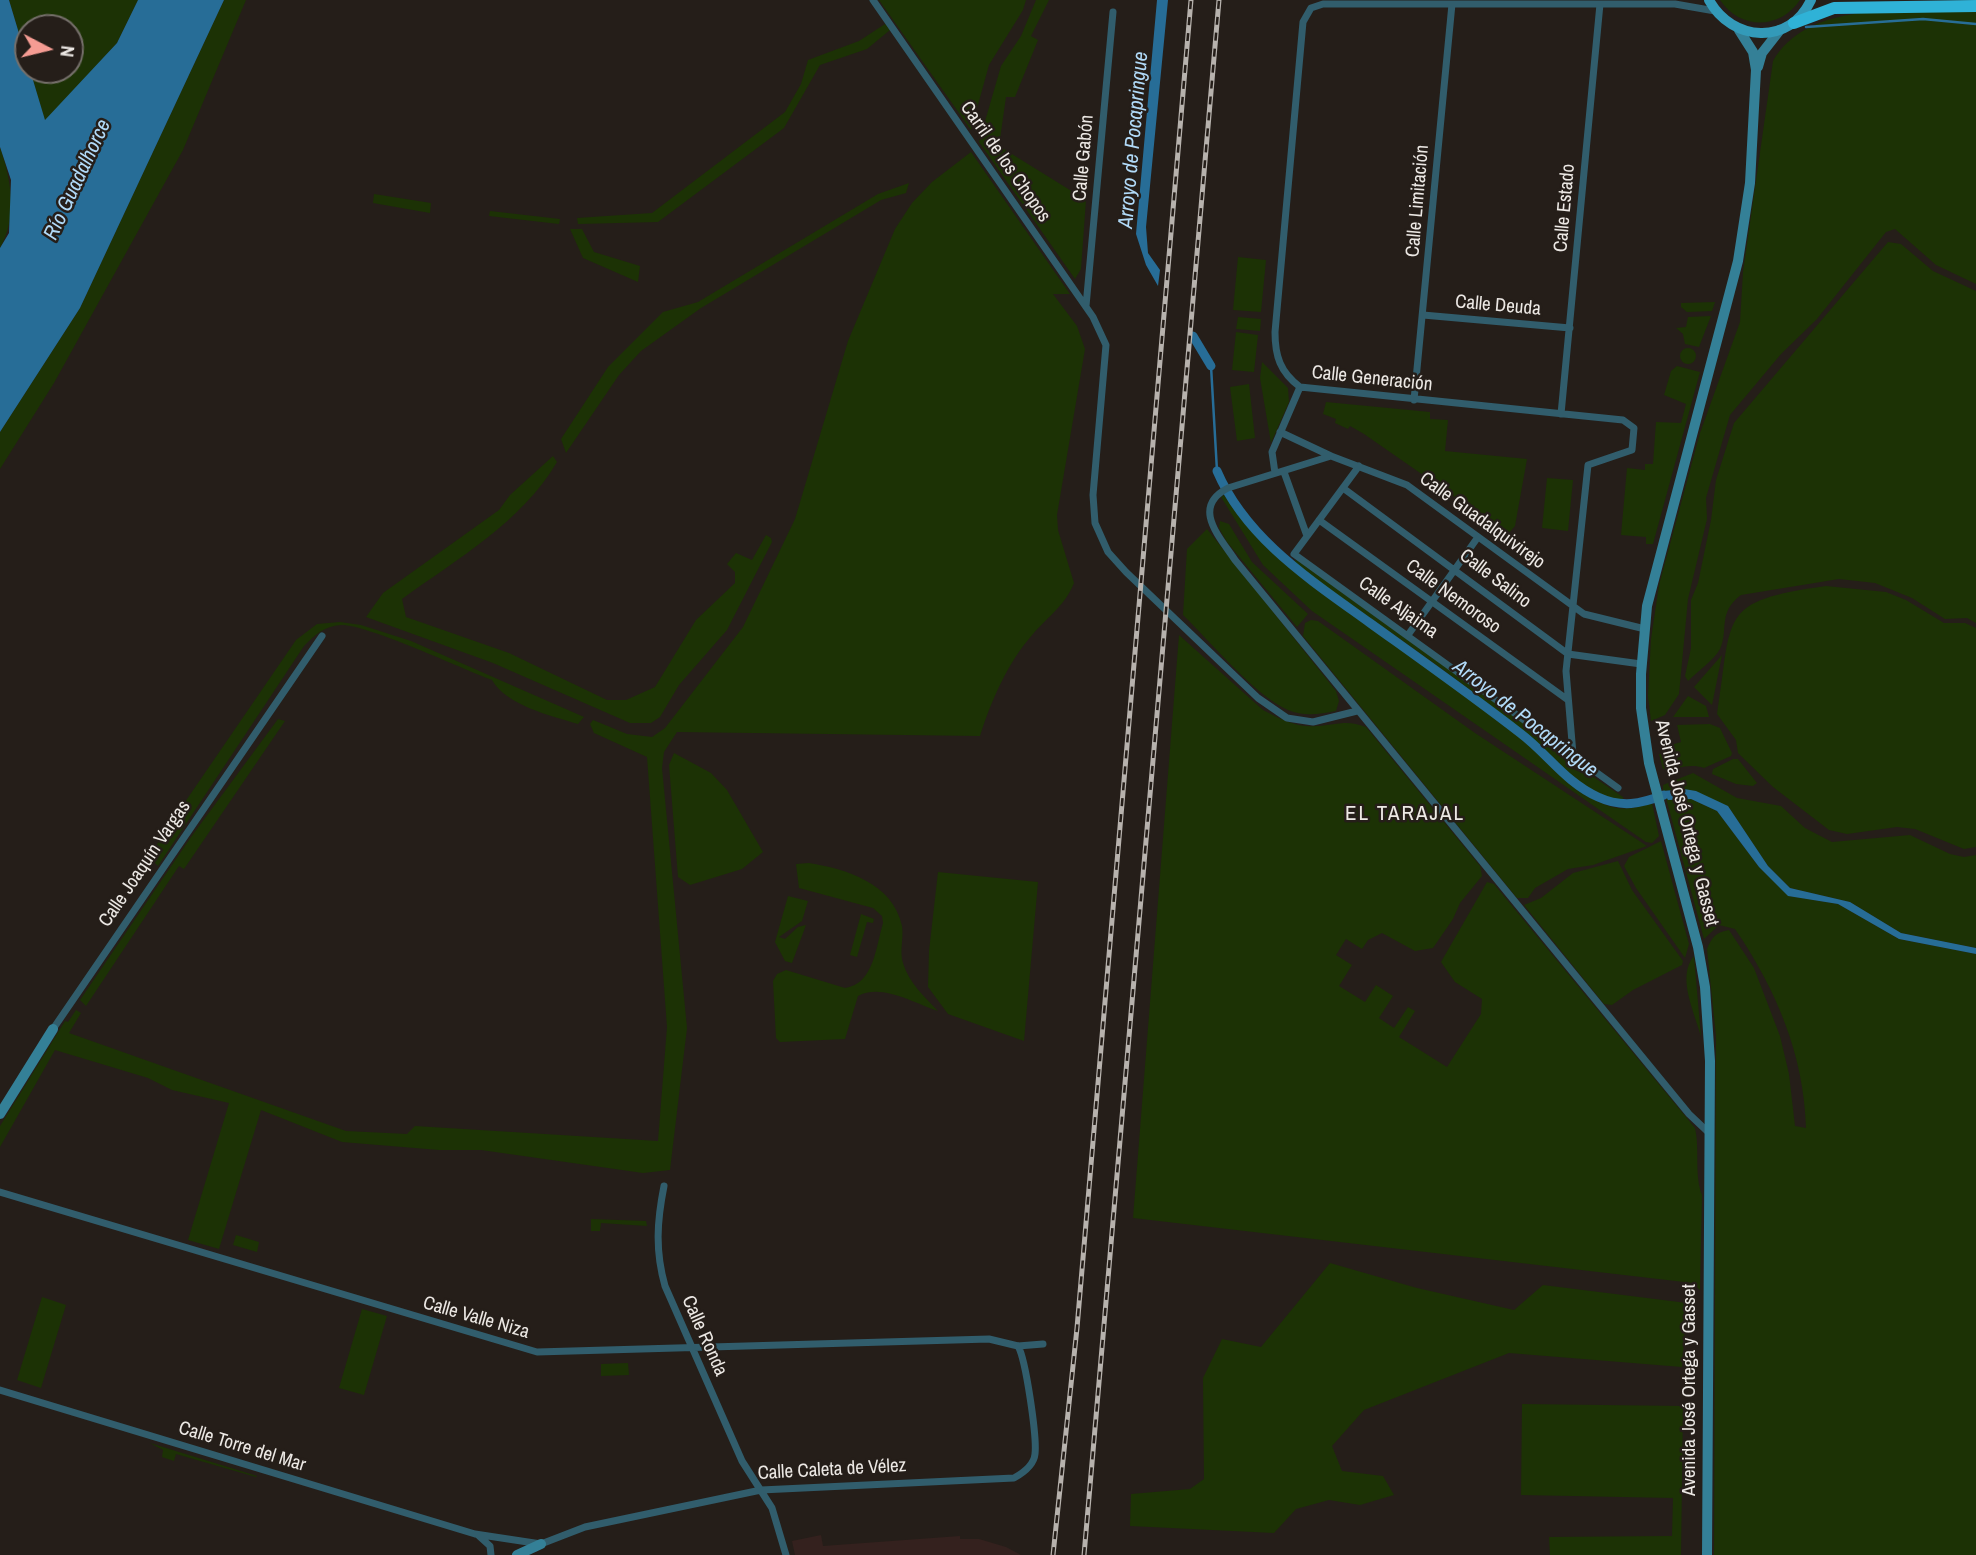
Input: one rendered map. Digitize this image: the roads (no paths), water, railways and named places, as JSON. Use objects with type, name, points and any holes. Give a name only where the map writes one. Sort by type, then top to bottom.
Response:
[{"type":"highway","points":[[1794,23],[1834,8],[1976,6]]},
{"type":"main road","points":[[1709,0],[1715,11],[1739,30],[1759,34],[1780,30],[1794,23],[1812,1]]},
{"type":"main road","name":"Avenida José Ortega y Gasset","points":[[1707,1555],[1710,1061],[1705,987],[1698,947],[1643,730],[1641,664],[1647,606],[1738,261],[1750,183],[1756,71],[1753,52],[1739,30]]},
{"type":"main road","name":"Avenida José Ortega y Gasset","points":[[1756,71],[1762,53],[1780,30]]},
{"type":"main road","name":"Calle Joaquín Vargas","points":[[0,1114],[53,1029]]},
{"type":"main road","name":"Calle Caleta de Vélez","points":[[517,1555],[541,1544]]},
{"type":"street","name":"Carril de los Chopos","points":[[873,0],[1086,307],[1106,345],[1093,495],[1095,523],[1108,552],[1258,698],[1287,718],[1313,722],[1357,711]]},
{"type":"street","points":[[1675,4],[1686,0]]},
{"type":"street","name":"Calle Generación","points":[[1452,4],[1322,4],[1311,8],[1303,22],[1275,355],[1287,377],[1300,387],[1623,420],[1634,428],[1632,450],[1588,465],[1574,608]]},
{"type":"street","points":[[1452,4],[1675,4],[1715,11]]},
{"type":"street","name":"Calle Limitación","points":[[1414,400],[1452,4]]},
{"type":"street","name":"Calle Estado","points":[[1561,414],[1601,4]]},
{"type":"street","name":"Calle Gabón","points":[[1086,307],[1113,12]]},
{"type":"street","name":"Calle Deuda","points":[[1423,315],[1570,328]]},
{"type":"street","points":[[1275,473],[1270,459],[1300,387]]},
{"type":"street","name":"Calle Guadalquivirejo","points":[[1280,432],[1331,456],[1407,485],[1584,614],[1645,629]]},
{"type":"street","points":[[1331,456],[1222,491],[1209,509],[1213,526],[1235,560],[1357,711],[1689,1114],[1708,1132]]},
{"type":"street","points":[[1307,536],[1359,466]]},
{"type":"street","points":[[1284,471],[1307,536]]},
{"type":"street","name":"Calle Salino","points":[[1343,488],[1568,653],[1641,664]]},
{"type":"street","name":"Calle Nemoroso","points":[[1319,520],[1568,700]]},
{"type":"street","name":"Calle Aljaima","points":[[1307,536],[1294,554],[1618,788]]},
{"type":"street","points":[[1408,635],[1478,537]]},
{"type":"street","points":[[1573,754],[1568,700],[1568,653],[1574,608]]},
{"type":"street","name":"Calle Joaquín Vargas","points":[[53,1029],[321,636]]},
{"type":"street","name":"Calle Ronda","points":[[664,1186],[657,1223],[658,1264],[673,1309],[742,1461],[772,1508],[786,1555]]},
{"type":"street","name":"Calle Valle Niza","points":[[0,1192],[517,1349],[537,1352],[989,1339],[1018,1346],[1043,1344]]},
{"type":"street","name":"Calle Caleta de Vélez","points":[[541,1544],[585,1527],[761,1490],[1014,1478],[1025,1473],[1035,1456],[1025,1364],[1018,1346]]},
{"type":"street","name":"Calle Torre del Mar","points":[[0,1390],[475,1534],[541,1544]]},
{"type":"street","points":[[475,1534],[490,1546],[491,1555]]},
{"type":"water","name":"Río Guadalhorce","points":[[0,0],[9,0],[14,17],[14,84],[34,84],[45,120],[79,84],[84,84],[84,78],[117,43],[138,0],[224,0],[80,308],[0,432],[0,248],[9,233],[11,180],[0,147]]},
{"type":"water","points":[[1157,0],[1168,0],[1146,227],[1148,253],[1160,270],[1158,286],[1146,265],[1136,234]]},
{"type":"water","points":[[1663,791],[1696,791],[1728,806],[1768,866],[1790,888],[1850,902],[1901,933],[1976,948],[1976,954],[1899,939],[1838,904],[1788,896],[1759,867],[1717,811],[1691,799],[1668,800]]},
{"type":"waterway","points":[[1806,27],[1923,19],[1976,24]]},
{"type":"waterway","name":"Arroyo de Pocapringue","points":[[1193,336],[1211,366]]},
{"type":"waterway","name":"Arroyo de Pocapringue","points":[[1211,366],[1217,471]]},
{"type":"waterway","name":"Arroyo de Pocapringue","points":[[1217,471],[1245,518],[1283,557],[1520,733],[1576,784],[1615,803],[1647,801],[1664,795]]},
{"type":"railway","points":[[1053,1555],[1077,1328],[1191,0]]},
{"type":"railway","points":[[1084,1555],[1219,0]]},
{"type":"district","name":"EL TARAJAL","points":[[1405,814]]}]
